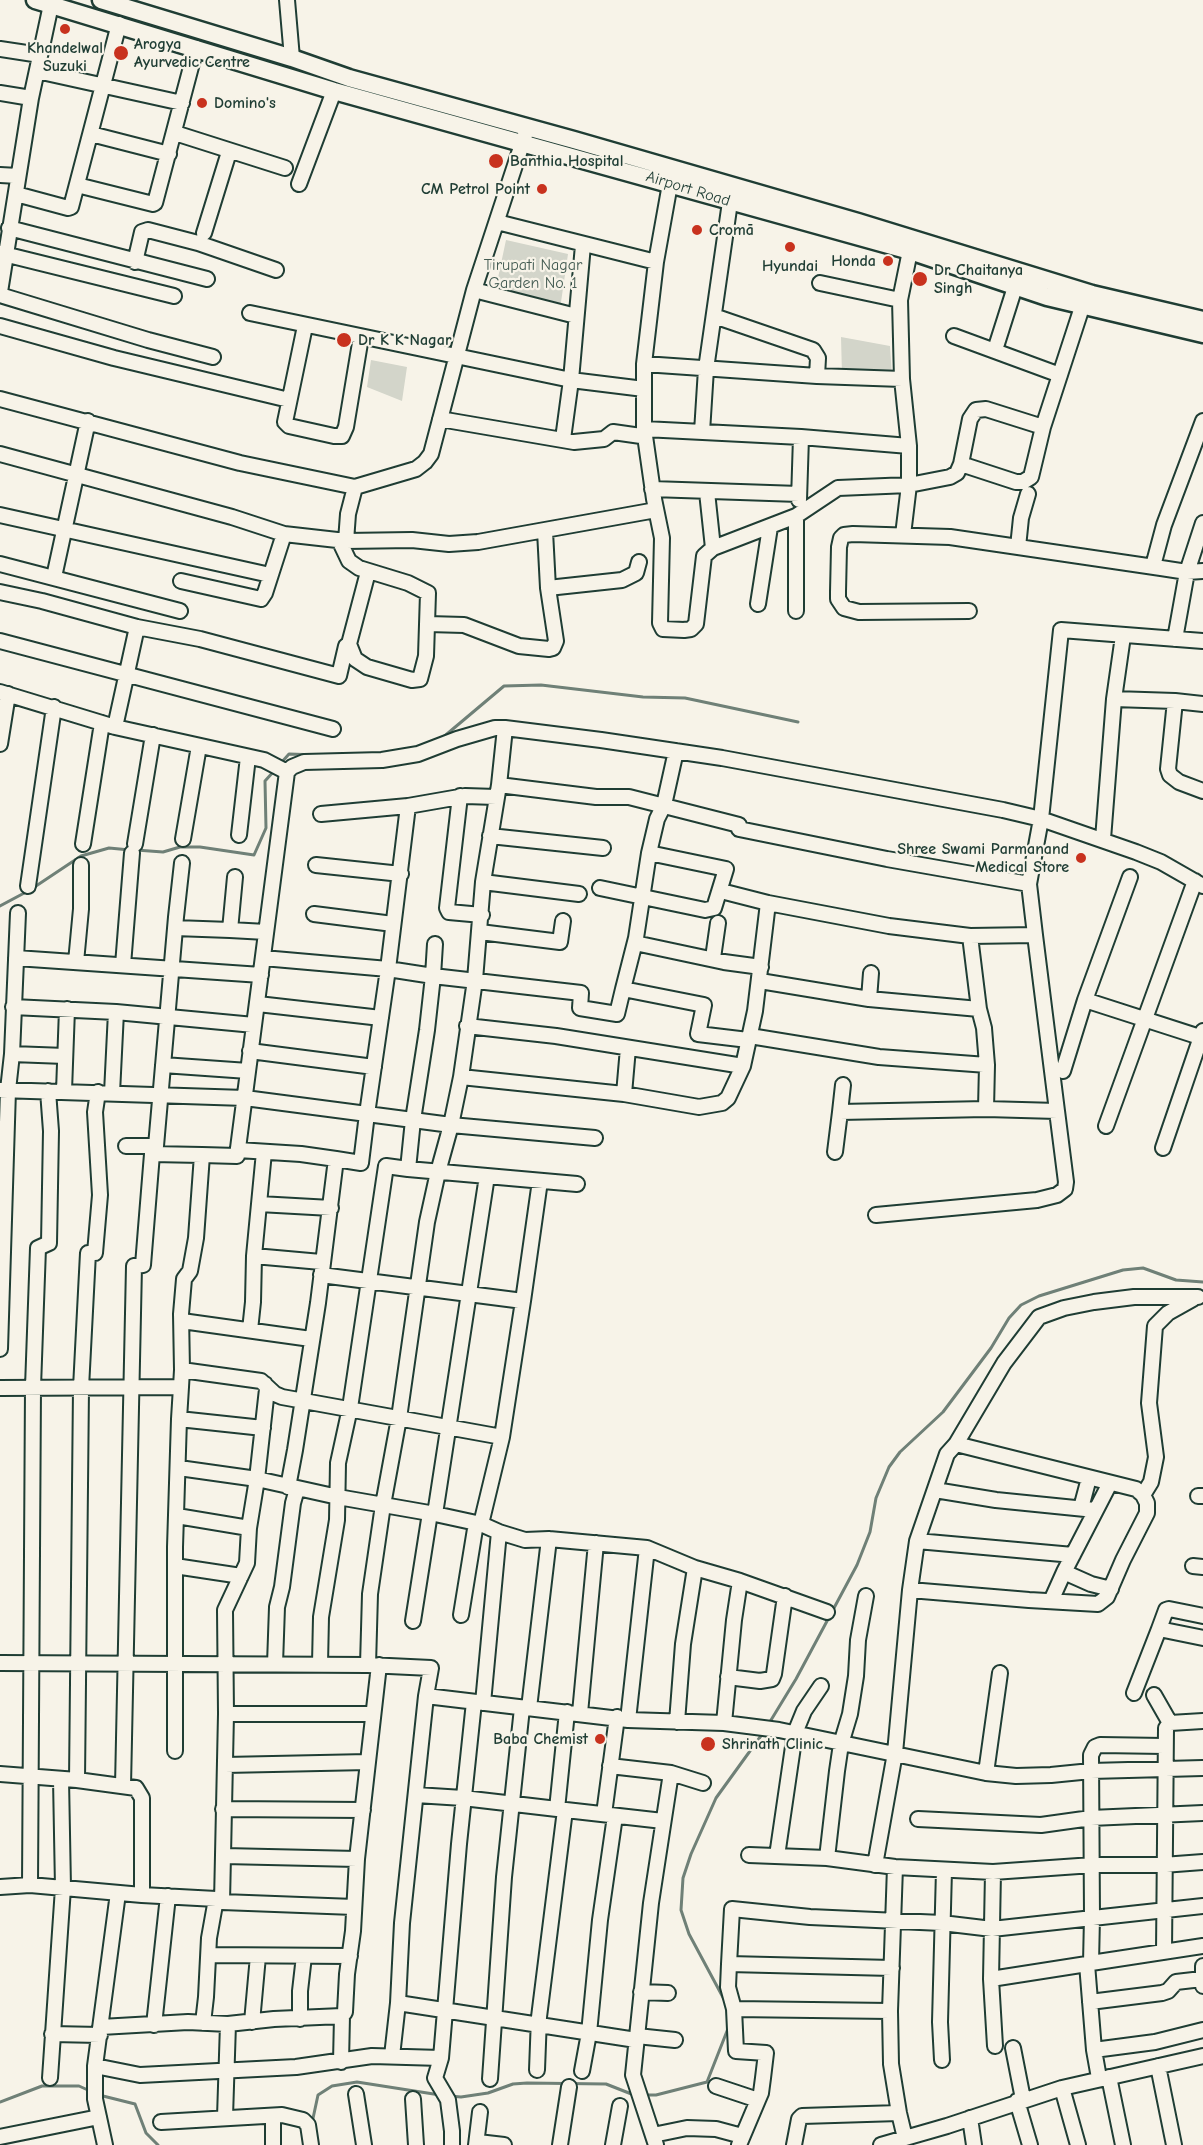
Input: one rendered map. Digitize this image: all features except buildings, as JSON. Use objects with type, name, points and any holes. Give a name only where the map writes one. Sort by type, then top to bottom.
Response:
[{"type":"main road","name":"Airport Road","points":[[101,0],[292,58],[670,184],[910,251],[1047,297],[1203,334]]},
{"type":"main road","name":"Airport Road","points":[[46,1],[334,91],[525,135],[858,222],[1092,294],[1203,320]]},
{"type":"street","points":[[287,0],[292,58]]},
{"type":"street","points":[[46,1],[40,55],[16,194],[2,253],[0,293],[148,340],[213,357]]},
{"type":"street","points":[[16,194],[70,208],[119,24]]},
{"type":"street","points":[[77,185],[153,204],[175,133],[196,48]]},
{"type":"street","points":[[0,49],[40,55]]},
{"type":"street","points":[[37,71],[182,103]]},
{"type":"street","points":[[299,184],[334,91]]},
{"type":"street","points":[[0,93],[31,98]]},
{"type":"street","points":[[175,133],[285,168]]},
{"type":"street","points":[[91,134],[169,154]]},
{"type":"street","points":[[0,399],[240,463],[321,478],[355,487],[416,469],[431,454],[474,290],[525,135]]},
{"type":"street","points":[[204,233],[229,152]]},
{"type":"street","points":[[0,175],[18,176]]},
{"type":"street","points":[[670,184],[656,262],[644,364],[644,429],[652,489],[662,538],[660,623],[663,629],[691,629],[696,624],[704,556],[712,548],[798,515],[838,488],[909,485],[950,477],[957,473],[961,464],[970,419],[976,410],[986,409],[1042,427]]},
{"type":"street","points":[[702,432],[706,369],[730,202]]},
{"type":"street","points":[[497,222],[656,262]]},
{"type":"street","points":[[9,228],[207,279]]},
{"type":"street","points":[[135,261],[142,232],[148,230],[198,243],[276,270]]},
{"type":"street","points":[[563,439],[571,380],[583,245]]},
{"type":"street","points":[[903,535],[909,485],[909,446],[902,379],[900,300],[910,251]]},
{"type":"street","points":[[2,253],[174,296]]},
{"type":"street","points":[[820,283],[900,300]]},
{"type":"street","points":[[995,350],[1015,287]]},
{"type":"street","points":[[474,290],[576,316]]},
{"type":"street","points":[[961,464],[1016,482],[1027,481],[1031,477],[1042,427],[1083,304]]},
{"type":"street","points":[[250,313],[571,380],[644,389]]},
{"type":"street","points":[[714,316],[813,350],[818,358],[817,376]]},
{"type":"street","points":[[0,326],[114,358],[289,400]]},
{"type":"street","points":[[305,326],[285,420],[287,426],[334,436],[342,436],[346,427],[361,337]]},
{"type":"street","points":[[954,336],[1060,375]]},
{"type":"street","points":[[644,364],[817,376],[902,379]]},
{"type":"street","points":[[440,419],[574,442],[604,440],[613,432],[640,436],[644,429]]},
{"type":"street","points":[[54,577],[88,421]]},
{"type":"street","points":[[1153,566],[1164,525],[1203,421]]},
{"type":"street","points":[[644,429],[801,437],[909,446]]},
{"type":"street","points":[[796,611],[801,437]]},
{"type":"street","points":[[0,454],[232,517],[284,534],[342,541],[412,540],[449,544],[478,542],[656,510]]},
{"type":"street","points":[[349,644],[358,662],[368,667],[418,680],[422,676],[428,624],[428,593],[408,583],[368,572],[349,561],[342,541],[355,487]]},
{"type":"street","points":[[652,489],[799,494]]},
{"type":"street","points":[[707,492],[712,548]]},
{"type":"street","points":[[1018,547],[1021,518],[1028,494]]},
{"type":"street","points":[[0,515],[270,575]]},
{"type":"street","points":[[1175,639],[1187,572],[1203,523]]},
{"type":"street","points":[[758,603],[770,527]]},
{"type":"street","points":[[428,624],[464,625],[519,646],[549,649],[555,646],[548,588],[545,531]]},
{"type":"street","points":[[181,581],[258,600],[263,598],[284,534]]},
{"type":"street","points":[[969,611],[859,612],[844,608],[838,599],[841,538],[844,535],[853,534],[951,537],[1187,572],[1203,571]]},
{"type":"street","points":[[548,588],[622,580],[636,573],[639,562]]},
{"type":"street","points":[[0,564],[180,610]]},
{"type":"street","points":[[0,592],[54,603],[136,627],[200,639],[339,676],[345,646],[349,644],[368,572]]},
{"type":"street","points":[[83,844],[108,725],[126,675],[136,627]]},
{"type":"street","points":[[876,1215],[1038,1200],[1056,1195],[1065,1189],[1066,1182],[1029,884],[1041,819],[1061,630],[1203,641]]},
{"type":"street","points":[[1103,839],[1114,699],[1123,636]]},
{"type":"street","points":[[0,641],[333,729]]},
{"type":"street","points":[[0,744],[4,693],[108,725],[264,760],[284,771]]},
{"type":"street","points":[[1114,699],[1203,704]]},
{"type":"street","points":[[1175,701],[1168,769],[1170,775],[1179,783],[1203,791]]},
{"type":"street","points":[[28,886],[54,707]]},
{"type":"street","points":[[341,2062],[342,2016],[345,2012],[357,1859],[373,1714],[370,1594],[428,1222],[461,1077],[475,980],[483,882],[505,728]]},
{"type":"street","points":[[284,771],[304,762],[382,760],[418,754],[457,739],[505,728],[676,751],[1003,810],[1041,819],[1103,839],[1161,862],[1199,884],[1144,1019],[1106,1126]]},
{"type":"street","points":[[123,965],[134,849],[153,735]]},
{"type":"street","points":[[183,839],[199,746]]},
{"type":"street","points":[[263,958],[388,969],[582,993],[580,1008],[617,1014],[634,943],[649,854],[657,819],[664,805],[676,751]]},
{"type":"street","points":[[239,835],[248,757]]},
{"type":"street","points":[[126,1146],[202,1155],[237,1156],[258,1004],[284,771]]},
{"type":"street","points":[[321,814],[408,806],[497,791],[629,797],[739,827],[887,859],[1029,884]]},
{"type":"street","points":[[460,796],[447,908],[449,912],[482,915]]},
{"type":"street","points":[[362,1163],[408,806]]},
{"type":"street","points":[[490,836],[603,848]]},
{"type":"street","points":[[600,888],[710,910],[716,904],[727,871],[724,867],[649,854]]},
{"type":"street","points":[[123,1786],[134,1266],[143,1265],[182,863]]},
{"type":"street","points":[[76,962],[81,909],[81,865]]},
{"type":"street","points":[[316,865],[401,874]]},
{"type":"street","points":[[230,930],[235,877]]},
{"type":"street","points":[[1063,1071],[1085,1000],[1130,877]]},
{"type":"street","points":[[483,882],[579,894]]},
{"type":"street","points":[[721,891],[768,903],[889,926],[970,936],[1035,935]]},
{"type":"street","points":[[461,1077],[624,1094],[699,1107],[722,1103],[728,1098],[743,1066],[760,974],[768,903]]},
{"type":"street","points":[[0,1349],[4,1090],[12,1054],[18,914]]},
{"type":"street","points":[[314,914],[393,924]]},
{"type":"street","points":[[480,932],[560,942],[563,921]]},
{"type":"street","points":[[713,958],[718,923]]},
{"type":"street","points":[[175,928],[266,932]]},
{"type":"street","points":[[970,936],[979,1009],[984,1028],[987,1065],[986,1109]]},
{"type":"street","points":[[634,943],[713,958],[760,974],[868,999],[979,1009]]},
{"type":"street","points":[[408,1169],[413,1120],[428,1030],[435,944]]},
{"type":"street","points":[[16,958],[261,975]]},
{"type":"street","points":[[868,999],[872,973]]},
{"type":"street","points":[[623,989],[704,1005],[698,1034],[749,1038],[879,1057],[987,1065]]},
{"type":"street","points":[[1085,1000],[1202,1035],[1163,1148]]},
{"type":"street","points":[[258,1004],[381,1018]]},
{"type":"street","points":[[14,1007],[116,1012],[254,1025]]},
{"type":"street","points":[[64,1091],[67,1009]]},
{"type":"street","points":[[77,1780],[81,1388],[88,1253],[95,1253],[100,1195],[95,1112],[105,1092],[116,1012]]},
{"type":"street","points":[[467,1026],[556,1036],[743,1066]]},
{"type":"street","points":[[624,1094],[628,1048]]},
{"type":"street","points":[[250,1051],[374,1067]]},
{"type":"street","points":[[12,1054],[66,1056]]},
{"type":"street","points":[[163,1065],[248,1071]]},
{"type":"street","points":[[835,1152],[843,1085]]},
{"type":"street","points":[[4,1090],[245,1098],[451,1125],[595,1138]]},
{"type":"street","points":[[30,1885],[33,1387],[38,1248],[49,1243],[51,1131],[48,1091]]},
{"type":"street","points":[[840,1112],[986,1109],[1056,1111]]},
{"type":"street","points":[[238,1150],[336,1159],[408,1169],[577,1184]]},
{"type":"street","points":[[250,1330],[254,1302],[254,1256],[264,1152]]},
{"type":"street","points":[[175,1751],[175,1566],[182,1321],[184,1279],[190,1271],[196,1238],[202,1155]]},
{"type":"street","points":[[275,1664],[277,1607],[282,1587],[303,1400],[336,1159]]},
{"type":"street","points":[[320,1664],[321,1617],[337,1521],[338,1463],[350,1408],[386,1166]]},
{"type":"street","points":[[413,1621],[433,1514],[487,1176]]},
{"type":"street","points":[[461,1615],[479,1524],[502,1437],[540,1181]]},
{"type":"street","points":[[259,1204],[331,1208]]},
{"type":"street","points":[[254,1256],[368,1281],[523,1301]]},
{"type":"street","points":[[875,1865],[895,1753],[909,1590],[917,1541],[947,1454],[956,1444],[1004,1363],[1040,1317],[1064,1308],[1094,1302],[1134,1297],[1201,1296]]},
{"type":"street","points":[[1143,1495],[1156,1467],[1149,1403],[1155,1326],[1168,1313],[1201,1296]]},
{"type":"street","points":[[182,1321],[311,1339]]},
{"type":"street","points":[[182,1370],[261,1381],[275,1394],[282,1397],[502,1437]]},
{"type":"street","points":[[202,2023],[207,1997],[209,1955],[224,1856],[225,1610],[247,1563],[249,1528],[267,1389],[265,1384]]},
{"type":"street","points":[[0,1388],[181,1387]]},
{"type":"street","points":[[180,1419],[263,1428]]},
{"type":"street","points":[[909,1590],[1098,1604],[1107,1597],[1147,1513],[1147,1503],[1143,1495],[1136,1490],[956,1444]]},
{"type":"street","points":[[178,1468],[257,1479],[292,1488],[433,1514],[479,1524],[525,1540],[549,1539],[647,1548],[695,1568],[740,1581],[827,1612]]},
{"type":"street","points":[[1051,1601],[1073,1555],[1088,1509],[1089,1478]]},
{"type":"street","points":[[1088,1509],[1110,1483]]},
{"type":"street","points":[[935,1490],[996,1500],[1088,1509]]},
{"type":"street","points":[[177,1516],[249,1528]]},
{"type":"street","points":[[452,2145],[452,2131],[445,2094],[435,2078],[441,2058],[464,1798],[479,1703],[499,1532]]},
{"type":"street","points":[[490,2079],[511,1805],[549,1539]]},
{"type":"street","points":[[917,1541],[1073,1555]]},
{"type":"street","points":[[537,2070],[538,2024],[561,1810],[596,1543]]},
{"type":"street","points":[[582,2072],[589,2033],[600,1920],[609,1815],[610,1766],[622,1718],[647,1548]]},
{"type":"street","points":[[175,1566],[241,1576]]},
{"type":"street","points":[[677,1722],[683,1644],[695,1568]]},
{"type":"street","points":[[1064,1572],[1091,1584],[1111,1588]]},
{"type":"street","points":[[724,1724],[740,1581]]},
{"type":"street","points":[[728,1677],[760,1681],[772,1679],[785,1596]]},
{"type":"street","points":[[827,1858],[841,1744],[850,1714],[856,1676],[858,1640],[866,1596]]},
{"type":"street","points":[[1134,1693],[1166,1610],[1203,1616]]},
{"type":"street","points":[[1159,1629],[1203,1638]]},
{"type":"street","points":[[0,1663],[320,1664],[431,1668],[426,1696],[402,1923],[398,2003],[392,2056]]},
{"type":"street","points":[[986,1773],[1000,1673]]},
{"type":"street","points":[[777,1856],[795,1734],[804,1711],[821,1686]]},
{"type":"street","points":[[1154,1695],[1170,1723]]},
{"type":"street","points":[[426,1696],[622,1718],[779,1730],[895,1753],[944,1766],[1016,1776],[1203,1768]]},
{"type":"street","points":[[226,1714],[373,1714]]},
{"type":"street","points":[[1164,1952],[1164,1746],[1166,1728],[1170,1723],[1203,1721]]},
{"type":"street","points":[[1123,2145],[1094,2050],[1090,2002],[1089,1964],[1093,1865],[1090,1818],[1091,1755],[1095,1747],[1164,1746]]},
{"type":"street","points":[[225,1765],[368,1762]]},
{"type":"street","points":[[610,1766],[671,1773],[703,1783]]},
{"type":"street","points":[[671,1773],[641,1992],[633,2075],[654,2140],[687,2128],[716,2130],[740,2141],[761,2093],[766,2053],[736,2051],[734,2009],[728,1988],[732,1909],[892,1922],[942,1923],[992,1929],[1203,1906]]},
{"type":"street","points":[[0,1774],[77,1780],[136,1788],[142,1798],[142,1895]]},
{"type":"street","points":[[50,2078],[63,1888],[61,1779]]},
{"type":"street","points":[[416,1795],[464,1798],[663,1821]]},
{"type":"street","points":[[223,1809],[363,1810]]},
{"type":"street","points":[[918,1819],[1041,1825],[1090,1818],[1203,1813]]},
{"type":"street","points":[[749,1855],[827,1858],[895,1867],[993,1872],[1093,1865],[1163,1865],[1203,1862]]},
{"type":"street","points":[[224,1856],[357,1859]]},
{"type":"street","points":[[895,1867],[890,2011],[891,2064],[905,2138]]},
{"type":"street","points":[[942,2060],[940,2022],[944,1870]]},
{"type":"street","points":[[993,1872],[991,1979],[994,2046]]},
{"type":"street","points":[[0,1887],[30,1885],[219,1901],[354,1907]]},
{"type":"street","points":[[105,2145],[95,2099],[95,2066],[118,1893]]},
{"type":"street","points":[[154,2025],[168,1896]]},
{"type":"street","points":[[991,1979],[1203,1946]]},
{"type":"street","points":[[209,1955],[350,1956]]},
{"type":"street","points":[[252,2022],[258,1956]]},
{"type":"street","points":[[300,2019],[304,1956]]},
{"type":"street","points":[[729,1964],[892,1968]]},
{"type":"street","points":[[1090,2002],[1162,1994],[1180,1980],[1203,1977]]},
{"type":"street","points":[[641,1992],[669,1993]]},
{"type":"street","points":[[398,2003],[589,2033],[675,2040]]},
{"type":"street","points":[[734,2009],[890,2011]]},
{"type":"street","points":[[52,2034],[188,2022],[228,2025],[274,2019],[342,2016]]},
{"type":"street","points":[[225,2117],[228,2025]]},
{"type":"street","points":[[1094,2050],[1155,2042],[1203,2030]]},
{"type":"street","points":[[1013,2048],[1020,2100],[1030,2145]]},
{"type":"street","points":[[95,2066],[140,2075],[341,2062],[354,2058],[392,2056],[441,2058]]},
{"type":"street","points":[[881,2145],[905,2138],[921,2139],[970,2118],[1062,2088],[1203,2056]]},
{"type":"street","points":[[1158,2066],[1174,2145]]},
{"type":"street","points":[[716,2086],[758,2100]]},
{"type":"street","points":[[560,2145],[569,2087]]},
{"type":"street","points":[[1062,2088],[1078,2145]]},
{"type":"street","points":[[356,2094],[364,2145]]},
{"type":"street","points":[[413,2099],[416,2145]]},
{"type":"street","points":[[612,2145],[620,2106]]},
{"type":"street","points":[[480,2112],[477,2143],[504,2145]]},
{"type":"street","points":[[794,2145],[799,2119],[802,2116],[899,2113]]},
{"type":"street","points":[[161,2122],[282,2115],[303,2120],[308,2125],[310,2139]]},
{"type":"street","points":[[273,2116],[273,2145]]},
{"type":"street","points":[[0,2137],[99,2117]]},
{"type":"street","points":[[970,2118],[974,2145]]},
{"type":"green space","name":"Tirupati Nagar Garden No. 1","points":[[506,240],[568,254],[560,309],[495,292]]},
{"type":"green space","points":[[841,337],[890,346],[892,376],[842,375]]},
{"type":"green space","points":[[371,360],[407,367],[402,401],[367,387]]},
{"type":"waterway","points":[[441,739],[504,686],[541,685],[643,697],[685,698],[798,722]]},
{"type":"waterway","points":[[281,763],[289,754],[318,755]]},
{"type":"waterway","points":[[136,850],[163,852],[180,847],[200,847],[254,855],[266,828],[265,781],[274,771]]},
{"type":"waterway","points":[[33,888],[81,856],[109,848],[130,850]]},
{"type":"waterway","points":[[0,906],[28,891]]},
{"type":"waterway","points":[[768,1725],[796,1679],[857,1565],[870,1532],[876,1498],[889,1467],[900,1452],[943,1412],[991,1348],[1009,1318],[1021,1305],[1039,1296],[1123,1270],[1143,1268],[1176,1280],[1203,1282]]},
{"type":"waterway","points":[[726,2003],[689,1934],[681,1910],[683,1878],[716,1798],[763,1733]]},
{"type":"waterway","points":[[644,2095],[656,2095],[707,2082],[729,2026]]},
{"type":"waterway","points":[[312,2123],[318,2095],[332,2086],[357,2082],[440,2095]]},
{"type":"waterway","points":[[450,2096],[461,2097],[488,2093],[513,2084],[527,2083],[606,2084],[634,2095]]},
{"type":"waterway","points":[[0,2102],[42,2086],[79,2086],[90,2091]]},
{"type":"waterway","points":[[99,2095],[135,2104],[146,2133],[158,2145]]},
{"type":"place","name":"Khandelwal Suzuki","points":[[65,29]]},
{"type":"place","name":"Arogya Ayurvedic Centre","points":[[121,53]]},
{"type":"place","name":"Domino's","points":[[202,103]]},
{"type":"place","name":"Banthia Hospital","points":[[496,161]]},
{"type":"place","name":"CM Petrol Point","points":[[542,189]]},
{"type":"place","name":"Cromā","points":[[697,230]]},
{"type":"place","name":"Hyundai","points":[[790,247]]},
{"type":"place","name":"Honda","points":[[888,261]]},
{"type":"place","name":"Dr Chaitanya Singh","points":[[920,279]]},
{"type":"place","name":"Dr K K Nagar","points":[[344,340]]},
{"type":"place","name":"Shree Swami Parmanand Medical Store","points":[[1081,858]]},
{"type":"place","name":"Baba Chemist","points":[[600,1739]]},
{"type":"place","name":"Shrinath Clinic","points":[[708,1744]]}]
